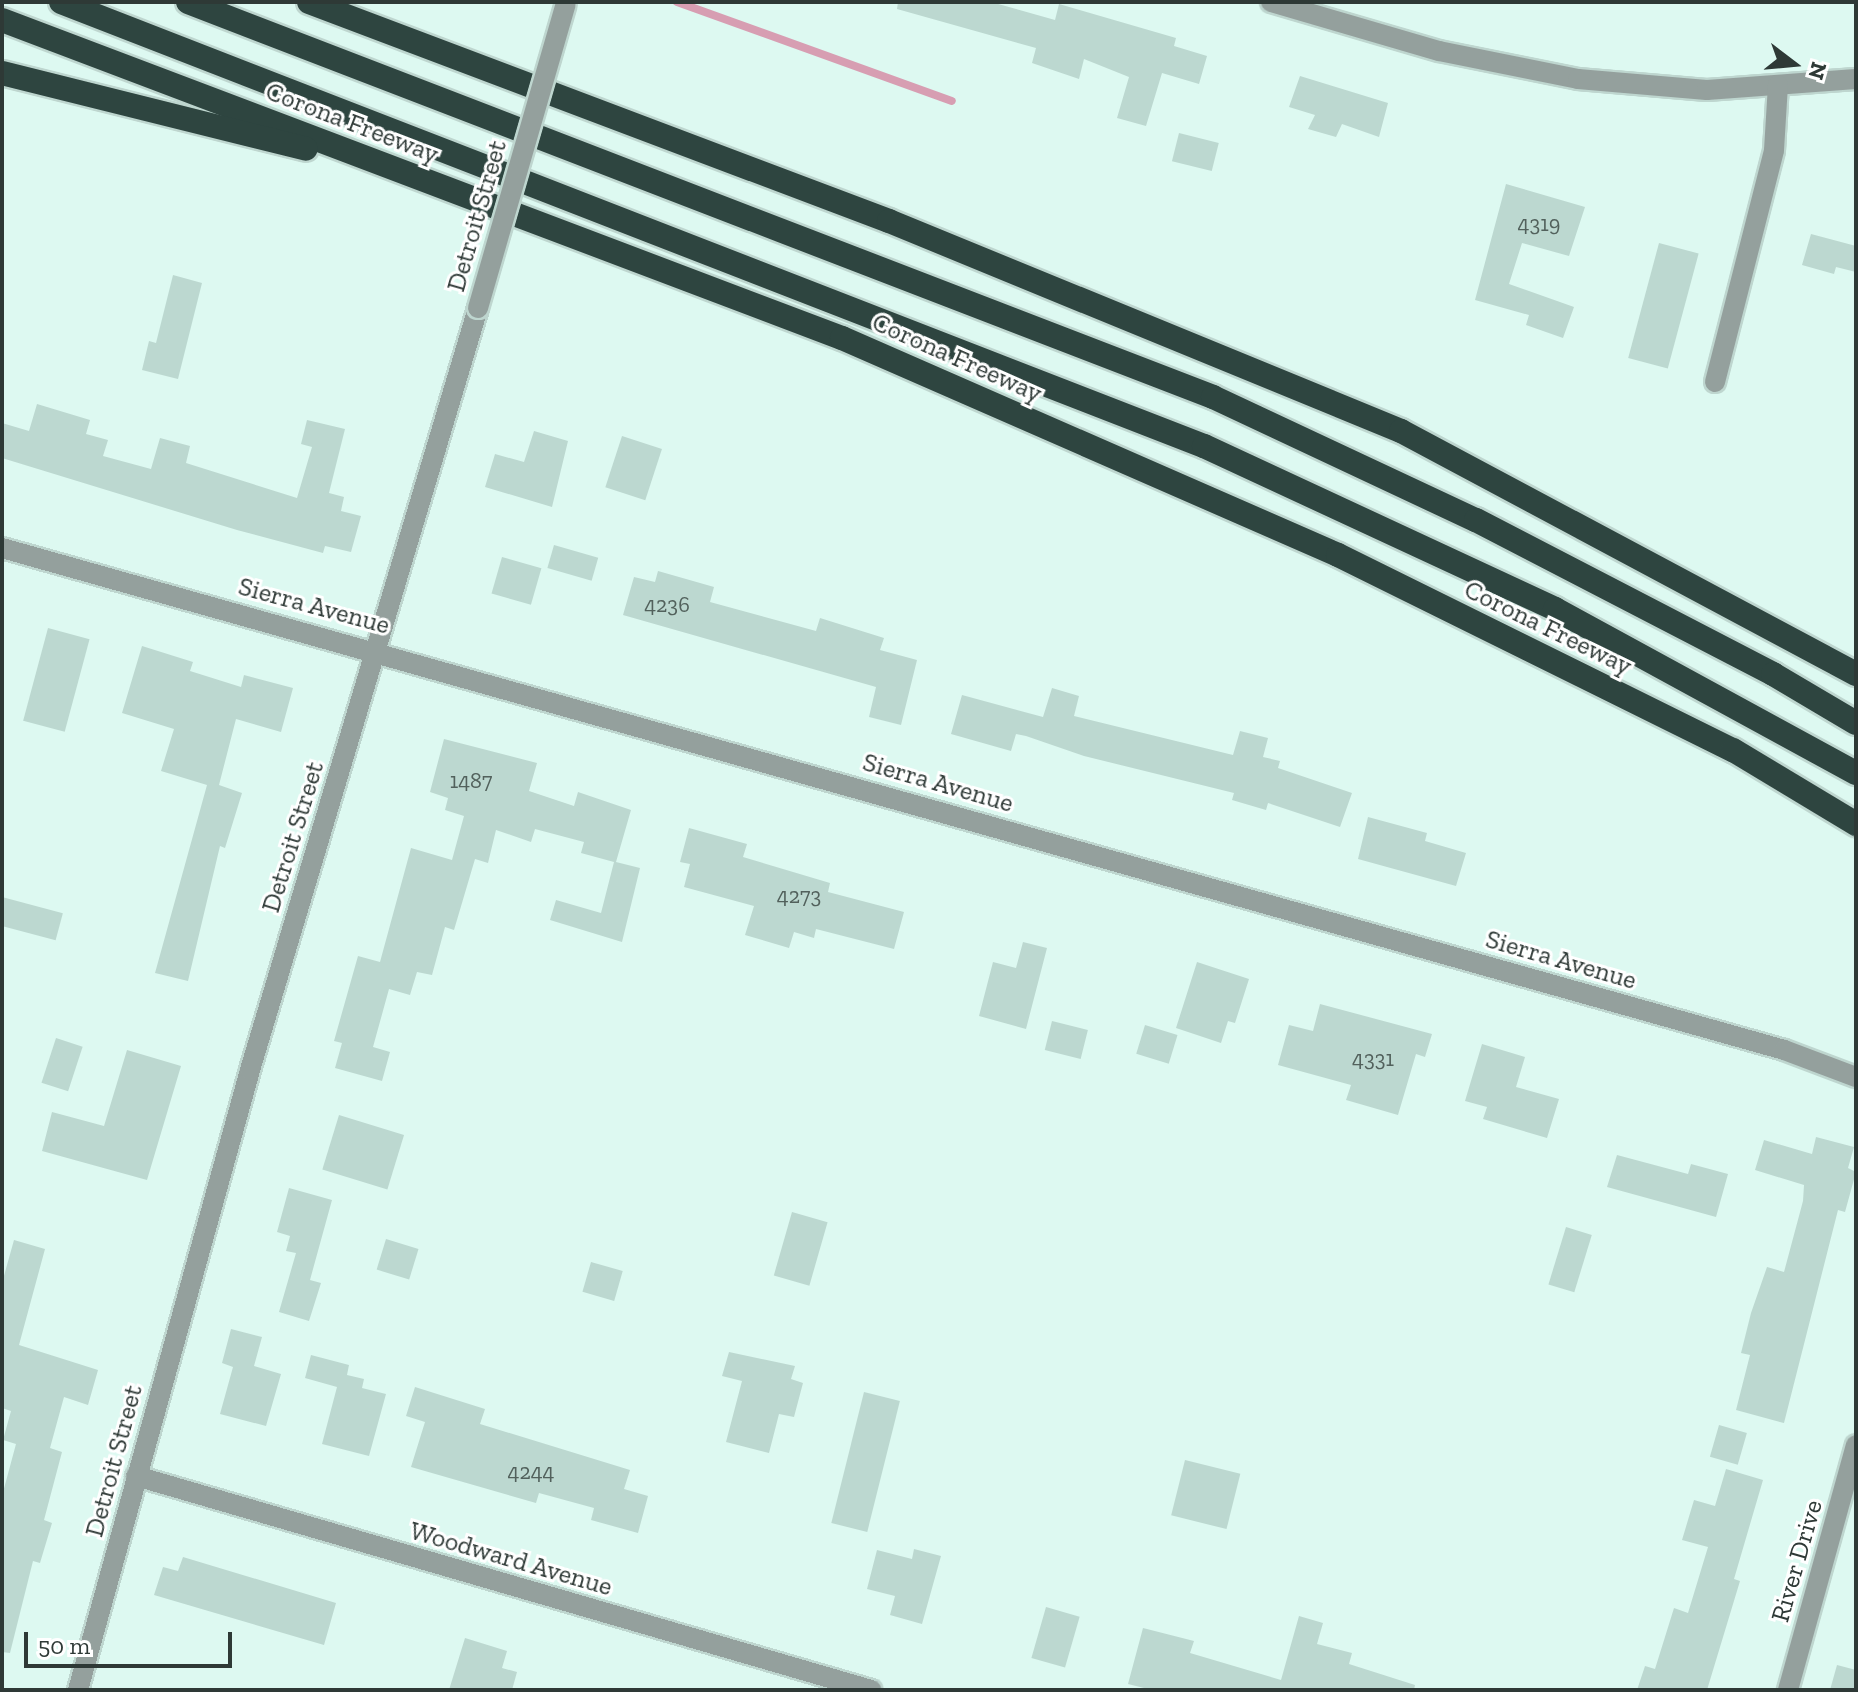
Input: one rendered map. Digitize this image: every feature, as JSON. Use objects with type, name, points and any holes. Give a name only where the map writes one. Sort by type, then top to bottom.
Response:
[{"type":"highway","points":[[61,2],[1204,446],[1555,609],[1856,773]]},
{"type":"highway","points":[[188,2],[1213,397],[1476,520],[1773,674],[1856,723]]},
{"type":"highway","points":[[309,2],[889,221],[1401,431],[1856,674]]},
{"type":"highway","points":[[347,2],[463,60]]},
{"type":"highway","name":"Corona Freeway","points":[[2,20],[842,338],[1338,555],[1733,750],[1856,824]]},
{"type":"highway","points":[[2,73],[419,178]]},
{"type":"street","points":[[1271,2],[1439,51],[1578,79],[1707,90],[1856,79]]},
{"type":"street","name":"Detroit Street","points":[[78,1690],[250,1070],[377,650],[566,3]]},
{"type":"street","points":[[1715,382],[1774,150],[1778,85]]},
{"type":"street","name":"Sierra Avenue","points":[[2,548],[377,650],[1784,1050],[1856,1077]]},
{"type":"street","name":"River Drive","points":[[1788,1690],[1856,1445]]},
{"type":"street","name":"Woodward Avenue","points":[[136,1476],[871,1690]]},
{"type":"building","points":[[898,2],[991,2],[1055,20],[1059,4],[1176,38],[1174,46],[1207,56],[1199,84],[1162,73],[1146,126],[1117,118],[1129,77],[1084,59],[1079,79],[1032,63],[1036,48],[897,9]]},
{"type":"building","points":[[1300,76],[1388,103],[1379,137],[1342,124],[1336,137],[1308,129],[1315,115],[1289,107]]},
{"type":"building","points":[[1179,133],[1219,143],[1212,171],[1172,161]]},
{"type":"building","points":[[1506,184],[1585,207],[1569,256],[1522,243],[1509,284],[1574,307],[1563,338],[1526,325],[1529,315],[1475,300]]},
{"type":"building","points":[[1811,234],[1856,246],[1856,272],[1836,267],[1834,274],[1802,265]]},
{"type":"building","points":[[1659,243],[1699,254],[1668,369],[1628,358]]},
{"type":"building","points":[[173,275],[202,283],[178,379],[142,370],[149,341],[156,343]]},
{"type":"building","points":[[37,404],[90,420],[86,434],[108,440],[103,456],[151,469],[160,438],[190,446],[186,463],[297,498],[312,447],[301,444],[307,420],[345,429],[329,493],[344,497],[341,511],[361,516],[351,552],[325,546],[323,553],[237,530],[2,458],[2,423],[29,431]]},
{"type":"building","points":[[534,431],[568,441],[552,507],[485,487],[495,454],[524,462]]},
{"type":"building","points":[[622,436],[662,449],[645,500],[605,487]]},
{"type":"building","points":[[554,545],[598,558],[592,581],[547,568]]},
{"type":"building","points":[[502,557],[541,568],[531,605],[492,594]]},
{"type":"building","points":[[658,571],[714,587],[710,602],[816,631],[820,618],[884,638],[880,650],[917,660],[901,725],[869,717],[876,687],[623,615],[634,577],[655,582]]},
{"type":"building","points":[[48,628],[90,639],[65,732],[23,721]]},
{"type":"building","points":[[142,646],[193,662],[190,671],[241,687],[244,675],[293,688],[281,732],[236,719],[219,785],[242,793],[225,848],[220,846],[188,981],[155,973],[207,785],[161,771],[174,729],[122,713]]},
{"type":"building","points":[[1052,688],[1079,696],[1074,716],[1233,755],[1240,731],[1268,738],[1263,757],[1280,761],[1278,768],[1352,793],[1340,827],[1268,803],[1266,810],[1232,800],[1234,793],[1084,756],[1026,736],[1016,734],[1011,751],[951,734],[962,695],[1043,717]]},
{"type":"building","points":[[444,739],[537,763],[529,791],[574,806],[578,792],[631,810],[616,862],[640,868],[622,942],[550,920],[556,900],[601,913],[614,862],[581,853],[584,842],[535,829],[531,842],[496,830],[488,863],[475,859],[454,930],[445,927],[432,975],[417,972],[410,995],[389,989],[373,1047],[390,1052],[382,1081],[335,1068],[342,1043],[334,1041],[358,956],[380,962],[411,848],[452,860],[464,816],[445,810],[448,798],[430,792]]},
{"type":"building","points":[[1368,817],[1427,833],[1425,841],[1466,853],[1456,886],[1358,859]]},
{"type":"building","points":[[689,828],[747,844],[743,857],[830,883],[828,892],[904,912],[894,949],[816,929],[814,938],[794,932],[789,948],[745,935],[754,906],[684,887],[690,864],[680,862]]},
{"type":"building","points":[[2,897],[63,913],[56,940],[2,926]]},
{"type":"building","points":[[1023,942],[1047,948],[1026,1029],[979,1016],[993,962],[1016,968]]},
{"type":"building","points":[[1197,962],[1249,979],[1235,1023],[1228,1021],[1221,1043],[1176,1028]]},
{"type":"building","points":[[1320,1004],[1432,1034],[1425,1057],[1416,1054],[1398,1115],[1346,1100],[1351,1085],[1278,1065],[1289,1025],[1313,1031]]},
{"type":"building","points":[[1052,1021],[1088,1030],[1081,1059],[1045,1050]]},
{"type":"building","points":[[1145,1025],[1178,1035],[1169,1064],[1136,1054]]},
{"type":"building","points":[[56,1038],[83,1047],[68,1091],[41,1083]]},
{"type":"building","points":[[1482,1044],[1525,1057],[1516,1087],[1559,1099],[1547,1138],[1483,1119],[1487,1107],[1465,1101]]},
{"type":"building","points":[[127,1050],[181,1066],[147,1180],[42,1151],[52,1112],[104,1126]]},
{"type":"building","points":[[339,1115],[404,1135],[387,1189],[322,1170]]},
{"type":"building","points":[[1816,1137],[1854,1147],[1848,1168],[1856,1172],[1845,1212],[1838,1210],[1784,1423],[1736,1410],[1750,1355],[1741,1353],[1751,1313],[1767,1267],[1784,1272],[1803,1201],[1804,1185],[1755,1170],[1764,1140],[1812,1154]]},
{"type":"building","points":[[1617,1155],[1688,1174],[1691,1164],[1728,1174],[1716,1217],[1607,1187]]},
{"type":"building","points":[[289,1188],[332,1200],[310,1280],[321,1283],[309,1321],[279,1312],[296,1253],[286,1251],[290,1236],[277,1232]]},
{"type":"building","points":[[792,1212],[828,1222],[809,1286],[774,1275]]},
{"type":"building","points":[[1566,1227],[1592,1235],[1574,1292],[1548,1284]]},
{"type":"building","points":[[386,1239],[419,1249],[409,1280],[377,1270]]},
{"type":"building","points":[[14,1240],[45,1249],[19,1345],[98,1370],[88,1405],[64,1397],[50,1448],[62,1452],[44,1520],[52,1523],[40,1563],[33,1561],[10,1653],[2,1652],[2,1496],[16,1444],[3,1440],[11,1411],[2,1408],[2,1283]]},
{"type":"building","points":[[591,1262],[623,1271],[614,1301],[582,1292]]},
{"type":"building","points":[[231,1329],[262,1337],[254,1366],[281,1374],[266,1426],[220,1414],[233,1367],[222,1363]]},
{"type":"building","points":[[729,1352],[795,1366],[791,1379],[803,1383],[794,1417],[779,1414],[769,1453],[726,1442],[742,1381],[722,1376]]},
{"type":"building","points":[[311,1355],[349,1365],[347,1375],[364,1379],[362,1388],[386,1394],[369,1456],[322,1444],[337,1387],[305,1378]]},
{"type":"building","points":[[415,1387],[485,1409],[480,1424],[630,1470],[624,1489],[648,1496],[638,1533],[591,1520],[594,1508],[539,1493],[536,1503],[411,1467],[425,1422],[406,1416]]},
{"type":"building","points":[[864,1392],[900,1401],[867,1532],[831,1523]]},
{"type":"building","points":[[1719,1425],[1747,1433],[1738,1465],[1710,1457]]},
{"type":"building","points":[[1185,1460],[1240,1474],[1227,1529],[1171,1515]]},
{"type":"building","points":[[1726,1469],[1763,1480],[1734,1579],[1740,1581],[1707,1690],[1637,1690],[1645,1666],[1655,1669],[1674,1608],[1688,1613],[1708,1547],[1682,1540],[1694,1500],[1715,1506]]},
{"type":"building","points":[[914,1549],[941,1556],[922,1624],[890,1615],[895,1596],[867,1589],[877,1550],[912,1559]]},
{"type":"building","points":[[183,1557],[336,1603],[324,1645],[154,1595],[163,1567],[178,1571]]},
{"type":"building","points":[[1046,1607],[1080,1617],[1065,1668],[1031,1658]]},
{"type":"building","points":[[1299,1616],[1323,1623],[1317,1644],[1352,1653],[1349,1664],[1415,1685],[1414,1690],[1152,1690],[1128,1684],[1143,1628],[1194,1641],[1190,1653],[1281,1680]]},
{"type":"building","points":[[465,1638],[507,1651],[502,1668],[517,1672],[512,1690],[449,1690]]},
{"type":"building","points":[[1837,1665],[1856,1670],[1856,1690],[1830,1690]]},
{"type":"waterway","points":[[677,2],[952,101]]}]
